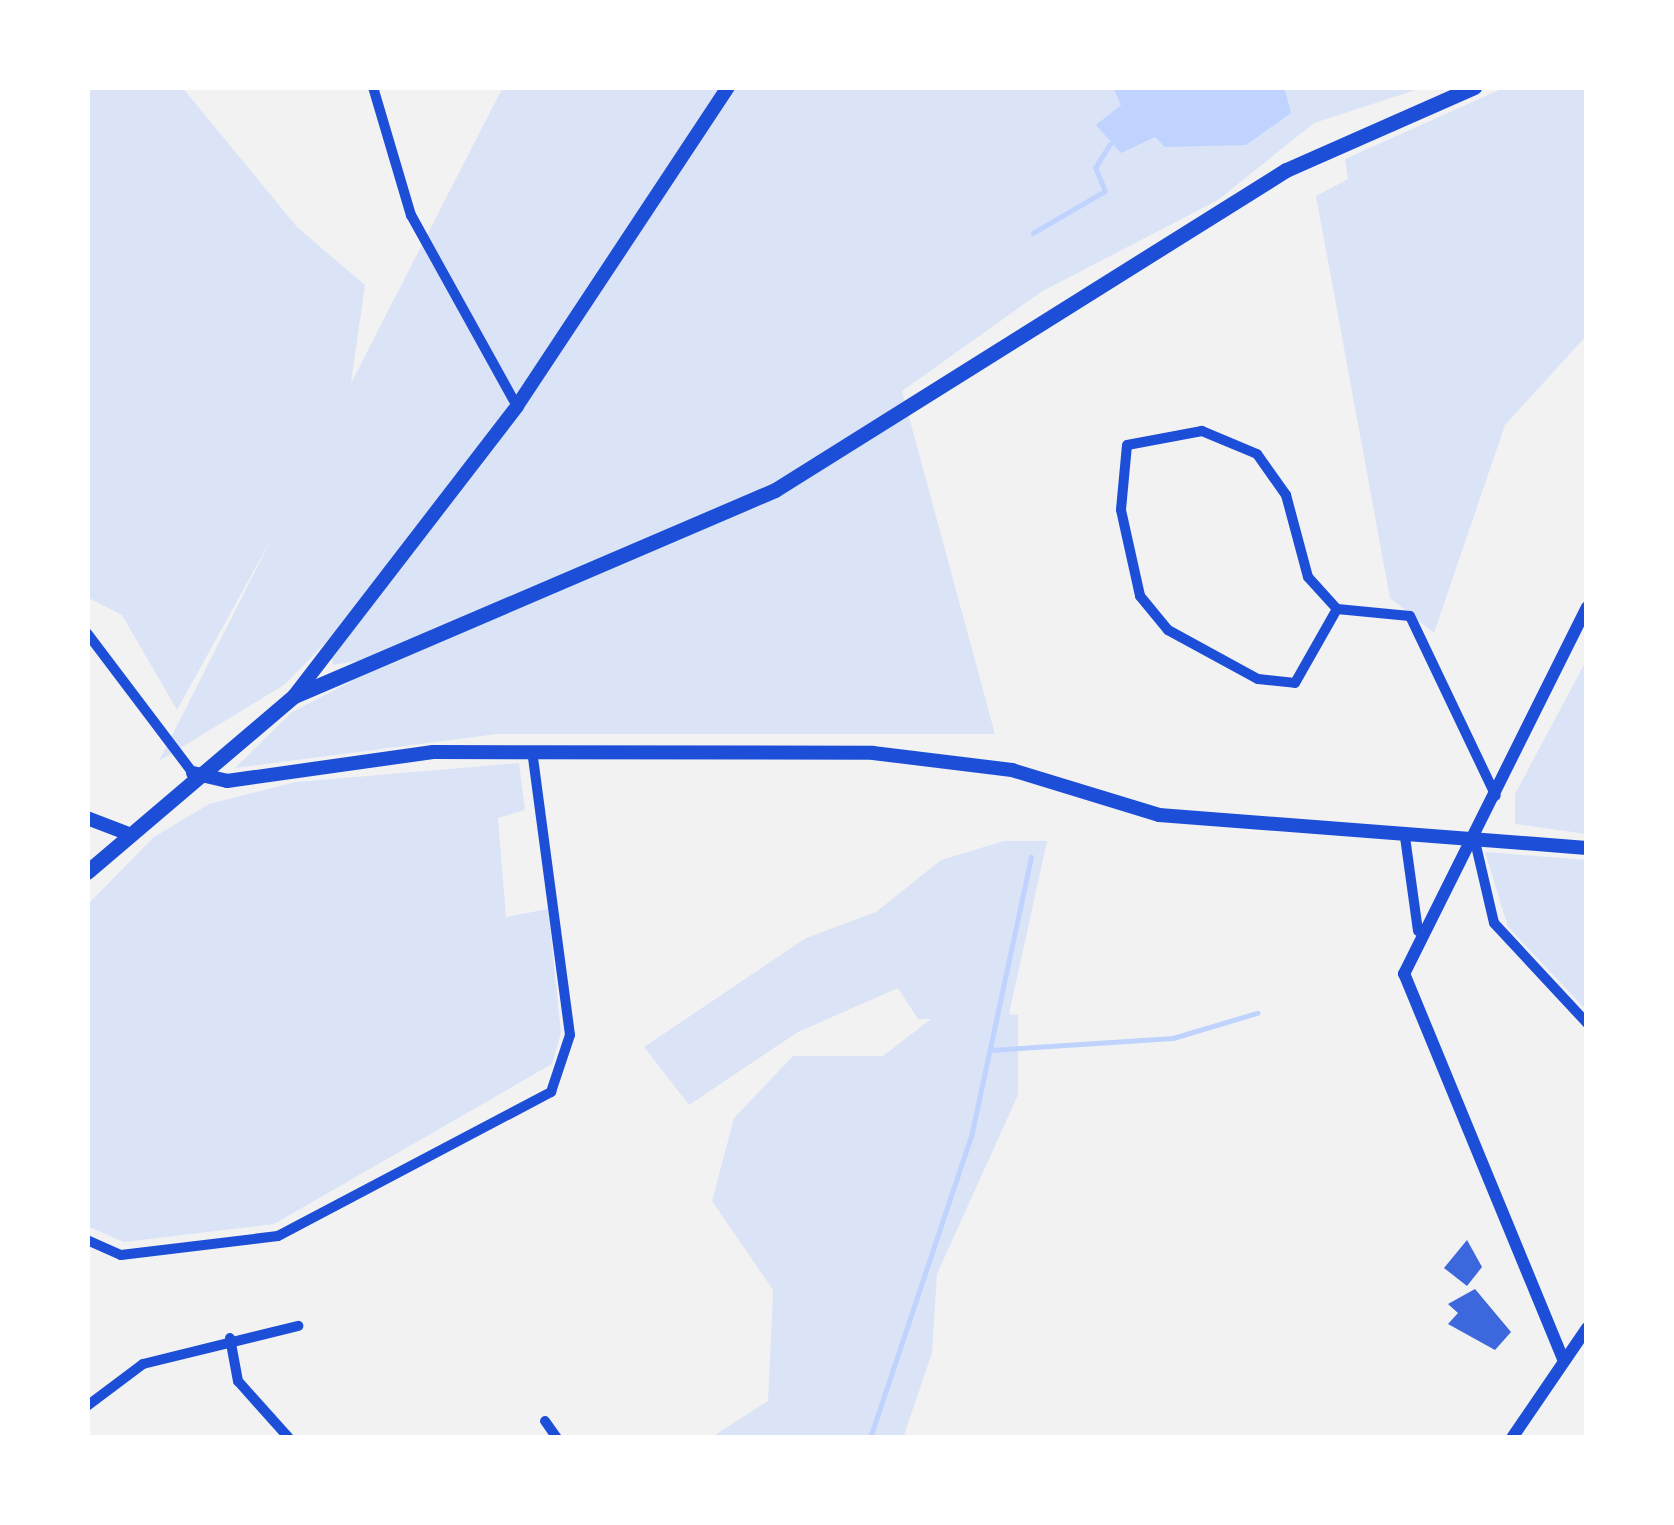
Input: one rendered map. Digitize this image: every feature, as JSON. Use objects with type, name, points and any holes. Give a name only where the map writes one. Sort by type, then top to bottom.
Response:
[{"type":"main road","points":[[294,696],[517,406],[728,87]]},
{"type":"main road","points":[[87,872],[193,773],[294,696],[775,490],[1286,170],[1474,87]]},
{"type":"main road","points":[[193,773],[206,782],[348,757],[954,758],[1159,815],[1587,848]]},
{"type":"main road","points":[[87,818],[126,833]]},
{"type":"street","points":[[374,87],[412,215],[517,406]]},
{"type":"street","points":[[1336,609],[1295,683],[1258,679],[1168,630],[1140,596],[1121,510],[1127,445],[1202,431],[1257,454],[1286,495],[1308,577],[1336,609],[1410,616],[1496,796]]},
{"type":"street","points":[[1563,1359],[1414,1008],[1404,959],[1496,796],[1587,607]]},
{"type":"street","points":[[87,633],[193,773]]},
{"type":"street","points":[[87,1240],[121,1255],[278,1236],[551,1092],[570,1035],[532,756]]},
{"type":"street","points":[[1405,837],[1418,931]]},
{"type":"street","points":[[1474,837],[1494,923],[1587,1023]]},
{"type":"street","points":[[87,1406],[143,1364],[230,1338],[298,1326]]},
{"type":"street","points":[[1512,1438],[1587,1328]]},
{"type":"street","points":[[230,1338],[238,1382],[289,1438]]},
{"type":"street","points":[[545,1420],[556,1438]]},
{"type":"shaded area","points":[[87,87],[182,87],[297,227],[365,285],[351,383],[503,87],[1425,87],[1314,123],[1218,200],[1041,292],[902,391],[995,734],[497,734],[235,768],[292,712],[406,653],[333,665],[329,639],[284,685],[159,761],[273,536],[177,710],[122,615],[87,597]]},
{"type":"shaded area","points":[[1506,87],[1587,87],[1587,335],[1505,425],[1434,633],[1390,598],[1316,196],[1348,179],[1345,159]]},
{"type":"shaded area","points":[[1587,659],[1587,834],[1515,824],[1515,794]]},
{"type":"shaded area","points":[[519,763],[525,810],[498,818],[506,917],[548,909],[561,1033],[552,1064],[274,1224],[124,1242],[87,1226],[87,905],[154,837],[209,804],[296,782]]},
{"type":"shaded area","points":[[1004,841],[1047,841],[1009,1014],[1018,1015],[1018,1095],[937,1274],[932,1353],[903,1438],[710,1438],[768,1401],[773,1290],[712,1201],[734,1118],[793,1056],[883,1056],[931,1019],[918,1019],[898,988],[798,1032],[689,1105],[644,1047],[806,938],[876,912],[941,860]]},
{"type":"shaded area","points":[[1485,852],[1587,860],[1587,1011],[1508,927]]},
{"type":"water","points":[[1113,87],[1284,87],[1291,113],[1246,145],[1165,147],[1155,137],[1121,153],[1096,125],[1121,105]]},
{"type":"building","points":[[1467,1240],[1482,1267],[1467,1286],[1444,1268]]},
{"type":"building","points":[[1475,1289],[1511,1332],[1495,1350],[1448,1324],[1458,1313],[1448,1304]]},
{"type":"waterway","points":[[1033,233],[1105,191],[1095,168],[1110,144]]},
{"type":"waterway","points":[[870,1438],[971,1137],[1031,857]]},
{"type":"waterway","points":[[991,1050],[1173,1038],[1257,1013]]}]
